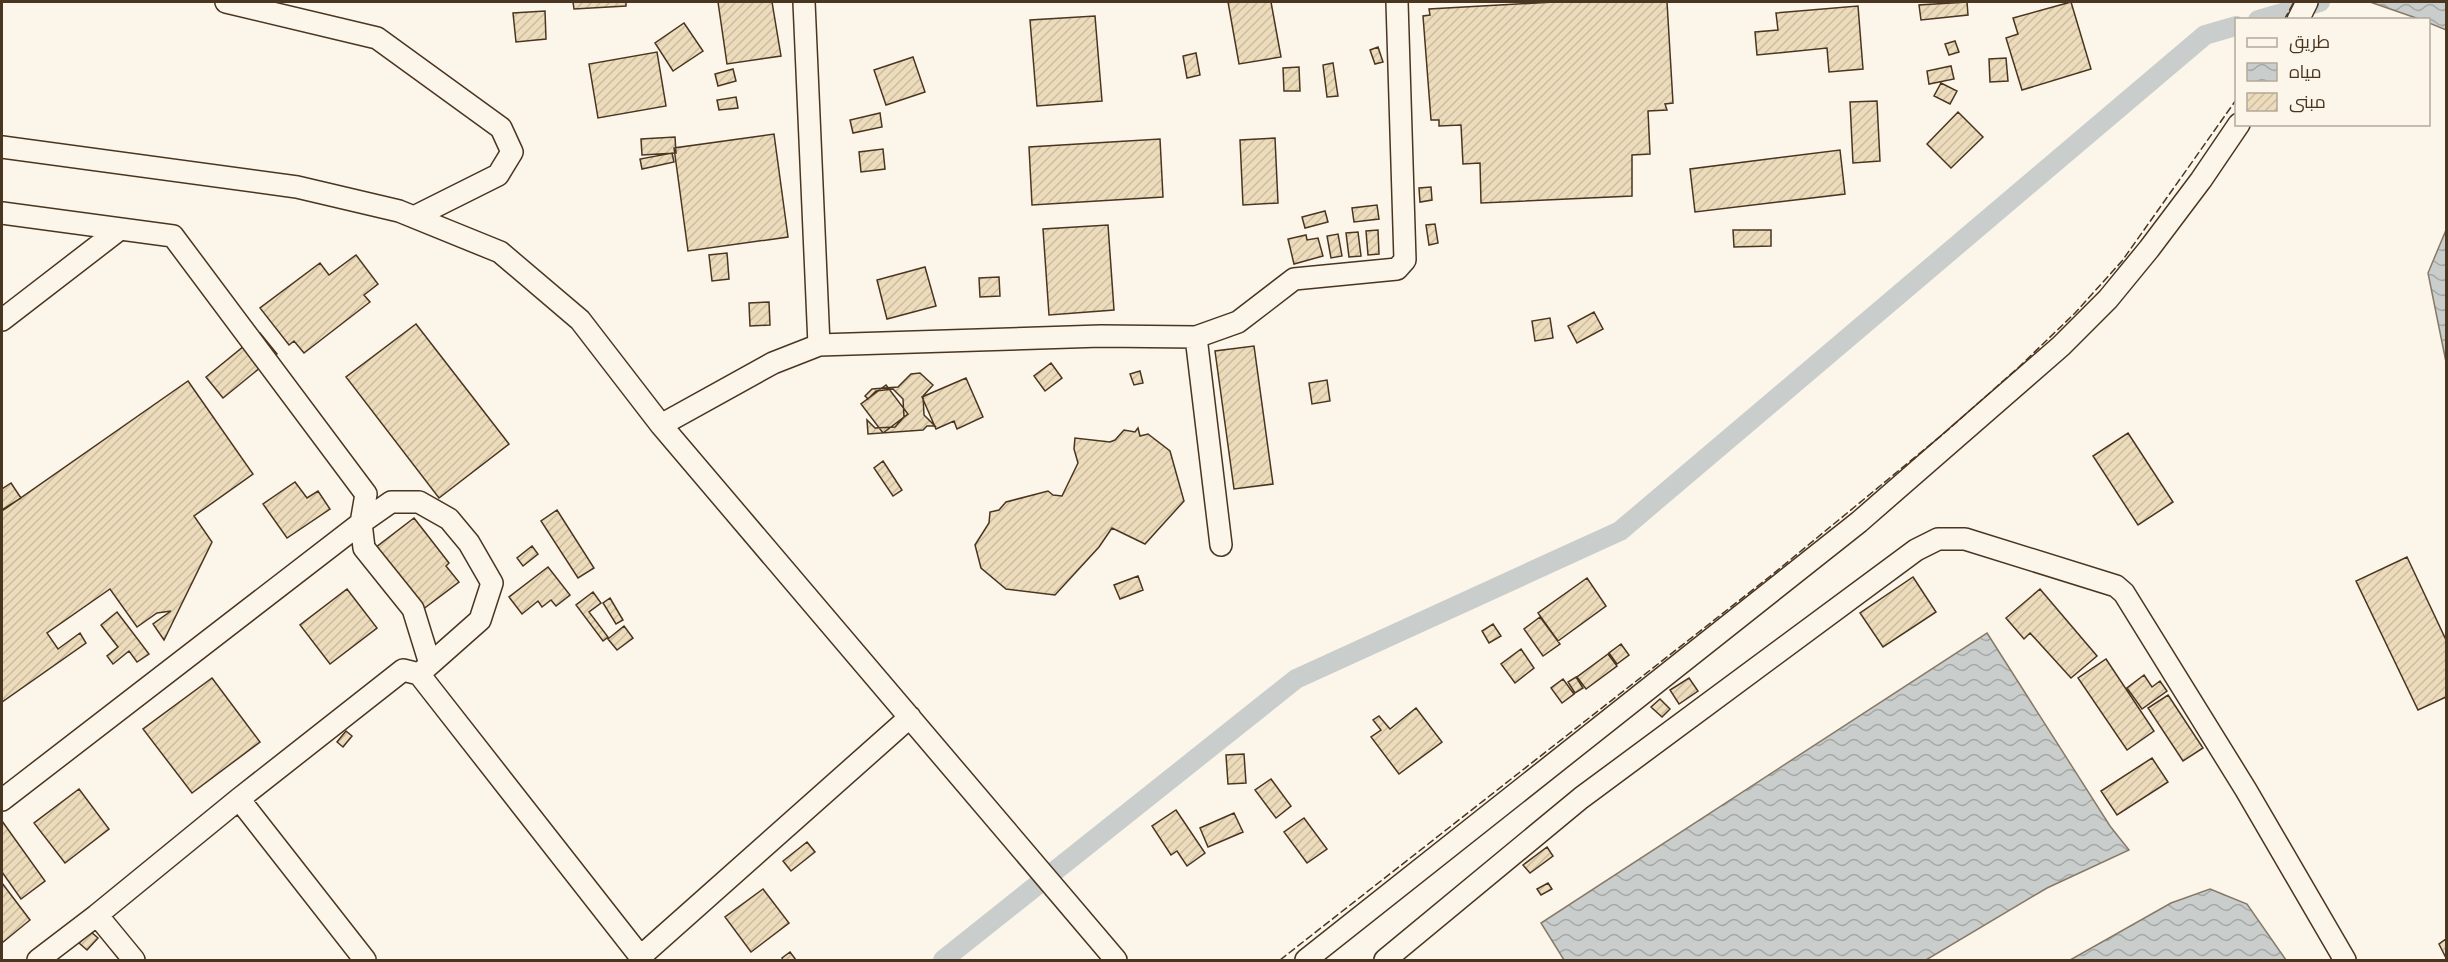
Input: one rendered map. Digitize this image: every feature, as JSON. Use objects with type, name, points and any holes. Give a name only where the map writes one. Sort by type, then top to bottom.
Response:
[{"type":"lane","points":[[226,2],[377,38],[501,128],[512,152],[498,175],[414,217]]},
{"type":"lane","points":[[804,2],[819,345]]},
{"type":"lane","points":[[661,425],[773,363],[819,345],[1101,336],[1196,337],[1238,321],[1294,279],[1397,269],[1405,260],[1397,2]]},
{"type":"lane","points":[[2299,18],[2307,2]]},
{"type":"lane","points":[[1306,960],[1859,522],[2061,346],[2108,299],[2149,249],[2201,180],[2238,126]]},
{"type":"lane","points":[[2,147],[297,188],[399,211],[500,252],[580,320],[661,425],[1116,960]]},
{"type":"lane","points":[[2,213],[173,236],[366,494],[361,523],[364,548],[413,609],[424,669],[641,959],[910,717]]},
{"type":"lane","points":[[2,320],[120,229]]},
{"type":"lane","points":[[1196,337],[1221,545]]},
{"type":"lane","points":[[2,800],[391,502],[418,502],[449,519],[469,543],[492,583],[480,620],[424,669],[403,670],[239,799],[98,915],[38,960]]},
{"type":"lane","points":[[1385,960],[1581,798],[1916,550],[1938,539],[1965,539],[2116,586],[2124,593],[2246,790],[2345,960]]},
{"type":"lane","points":[[239,799],[364,960]]},
{"type":"lane","points":[[98,915],[134,960]]},
{"type":"water","points":[[2370,2],[2446,2],[2446,30],[2430,23],[2430,18],[2416,18]]},
{"type":"water","points":[[2446,230],[2446,362],[2428,273]]},
{"type":"water","points":[[1987,633],[2110,826],[2129,850],[2047,888],[1926,960],[1564,960],[1541,923]]},
{"type":"water","points":[[2210,889],[2247,904],[2286,960],[2070,960],[2171,903]]},
{"type":"building","points":[[573,2],[626,2],[626,6],[574,9]]},
{"type":"building","points":[[718,2],[772,2],[781,56],[727,64]]},
{"type":"building","points":[[1228,2],[1271,2],[1281,57],[1239,64]]},
{"type":"building","points":[[1554,2],[1667,2],[1673,103],[1665,104],[1667,110],[1648,111],[1650,154],[1632,155],[1632,196],[1481,203],[1480,163],[1463,164],[1461,125],[1439,126],[1439,120],[1431,120],[1423,16],[1430,15],[1429,9]]},
{"type":"building","points":[[1967,2],[1968,15],[1921,20],[1919,5]]},
{"type":"building","points":[[2071,2],[2091,69],[2022,90],[2006,38],[2018,34],[2013,18]]},
{"type":"building","points":[[1858,6],[1863,69],[1829,72],[1827,48],[1757,55],[1755,32],[1778,30],[1776,13]]},
{"type":"building","points":[[545,11],[546,39],[516,42],[513,13]]},
{"type":"building","points":[[1095,16],[1102,101],[1037,106],[1030,20]]},
{"type":"building","points":[[684,23],[703,51],[673,71],[655,43]]},
{"type":"building","points":[[1955,41],[1959,52],[1949,55],[1945,44]]},
{"type":"building","points":[[1378,47],[1383,62],[1375,64],[1370,50]]},
{"type":"building","points":[[657,52],[666,106],[598,118],[589,64]]},
{"type":"building","points":[[1196,53],[1200,75],[1187,78],[1183,56]]},
{"type":"building","points":[[913,57],[925,92],[886,105],[874,70]]},
{"type":"building","points":[[2006,58],[2008,81],[1990,82],[1989,59]]},
{"type":"building","points":[[1333,63],[1338,96],[1327,97],[1323,65]]},
{"type":"building","points":[[1951,66],[1954,79],[1929,84],[1927,71]]},
{"type":"building","points":[[1299,67],[1300,91],[1284,91],[1283,68]]},
{"type":"building","points":[[733,69],[736,81],[718,86],[715,74]]},
{"type":"building","points":[[1941,83],[1957,91],[1950,104],[1934,96]]},
{"type":"building","points":[[736,97],[738,108],[719,110],[717,100]]},
{"type":"building","points":[[1877,101],[1880,161],[1853,163],[1850,102]]},
{"type":"building","points":[[1958,112],[1983,137],[1951,168],[1927,144]]},
{"type":"building","points":[[880,113],[882,127],[853,133],[850,120]]},
{"type":"building","points":[[774,134],[788,237],[688,251],[674,148]]},
{"type":"building","points":[[675,137],[676,153],[642,155],[641,139]]},
{"type":"building","points":[[1275,138],[1278,203],[1243,205],[1240,140]]},
{"type":"building","points":[[1160,139],[1163,197],[1032,205],[1029,147]]},
{"type":"building","points":[[883,149],[885,169],[861,172],[859,152]]},
{"type":"building","points":[[1840,150],[1845,194],[1695,212],[1690,169]]},
{"type":"building","points":[[672,153],[674,162],[642,169],[640,159]]},
{"type":"building","points":[[1431,187],[1432,200],[1420,202],[1419,188]]},
{"type":"building","points":[[1377,205],[1379,219],[1354,222],[1352,208]]},
{"type":"building","points":[[1325,211],[1328,222],[1305,228],[1302,217]]},
{"type":"building","points":[[1435,224],[1438,243],[1429,245],[1426,225]]},
{"type":"building","points":[[1108,225],[1114,310],[1049,315],[1043,229]]},
{"type":"building","points":[[1378,230],[1379,254],[1368,255],[1366,231]]},
{"type":"building","points":[[1733,230],[1771,230],[1771,246],[1734,247]]},
{"type":"building","points":[[1358,232],[1361,256],[1349,257],[1346,233]]},
{"type":"building","points":[[1338,234],[1342,256],[1331,258],[1327,236]]},
{"type":"building","points":[[1306,235],[1307,240],[1318,238],[1323,256],[1294,264],[1288,239]]},
{"type":"building","points":[[727,253],[729,279],[712,281],[709,255]]},
{"type":"building","points":[[356,255],[378,284],[364,295],[370,302],[304,353],[294,341],[289,345],[260,308],[320,263],[329,275]]},
{"type":"building","points":[[925,267],[936,306],[887,319],[877,280]]},
{"type":"building","points":[[999,277],[1000,296],[980,297],[979,278]]},
{"type":"building","points":[[769,302],[770,325],[750,326],[749,303]]},
{"type":"building","points":[[1594,312],[1603,329],[1577,343],[1568,326]]},
{"type":"building","points":[[1550,318],[1553,338],[1535,341],[1532,321]]},
{"type":"building","points":[[416,324],[509,444],[439,498],[346,377]]},
{"type":"building","points":[[260,333],[277,354],[223,398],[206,377]]},
{"type":"building","points":[[1254,346],[1273,484],[1234,489],[1215,351]]},
{"type":"building","points":[[1051,363],[1062,378],[1045,391],[1034,376]]},
{"type":"building","points":[[1140,371],[1143,383],[1134,385],[1130,374]]},
{"type":"building","points":[[920,373],[933,385],[923,396],[924,415],[935,426],[927,426],[923,430],[868,434],[867,420],[875,428],[895,427],[904,417],[903,399],[893,389],[876,391],[868,399],[865,396],[872,389],[898,387],[911,374]]},
{"type":"building","points":[[966,378],[983,417],[957,429],[954,421],[936,429],[922,397]]},
{"type":"building","points":[[1327,380],[1330,401],[1312,404],[1309,383]]},
{"type":"building","points":[[188,381],[253,474],[194,516],[212,542],[164,640],[153,624],[171,611],[157,613],[137,627],[110,589],[47,633],[58,649],[80,633],[86,643],[2,702],[2,511]]},
{"type":"building","points":[[886,385],[908,414],[883,433],[861,404]]},
{"type":"building","points":[[1138,428],[1140,436],[1148,434],[1170,451],[1184,501],[1145,544],[1112,528],[1099,547],[1055,595],[1006,589],[981,568],[975,545],[989,523],[990,512],[999,510],[1006,502],[1048,491],[1053,495],[1062,496],[1078,463],[1074,449],[1075,438],[1110,442],[1124,430],[1135,432]]},
{"type":"building","points":[[2128,433],[2173,502],[2138,525],[2093,456]]},
{"type":"building","points":[[883,461],[902,490],[893,496],[874,468]]},
{"type":"building","points":[[295,482],[307,498],[318,491],[330,509],[287,538],[263,504]]},
{"type":"building","points":[[11,483],[21,498],[2,510],[2,489]]},
{"type":"building","points":[[557,510],[594,568],[578,578],[541,521]]},
{"type":"building","points":[[414,518],[449,563],[446,566],[459,582],[422,610],[375,548]]},
{"type":"building","points":[[532,546],[538,554],[523,566],[517,558]]},
{"type":"building","points":[[2407,557],[2446,640],[2446,697],[2418,710],[2356,581]]},
{"type":"building","points":[[548,567],[570,595],[556,606],[551,600],[542,607],[538,601],[522,614],[509,597]]},
{"type":"building","points":[[1138,576],[1143,590],[1120,599],[1114,585]]},
{"type":"building","points":[[1913,577],[1936,612],[1883,647],[1860,613]]},
{"type":"building","points":[[1587,578],[1606,606],[1558,641],[1538,613]]},
{"type":"building","points":[[347,589],[377,628],[330,664],[300,625]]},
{"type":"building","points":[[2040,589],[2097,656],[2071,678],[2030,633],[2024,639],[2006,618]]},
{"type":"building","points":[[593,592],[601,603],[589,612],[608,637],[603,641],[576,605]]},
{"type":"building","points":[[610,598],[623,620],[616,624],[603,603]]},
{"type":"building","points":[[117,612],[149,654],[137,662],[129,651],[113,664],[107,656],[118,647],[101,625]]},
{"type":"building","points":[[1540,617],[1560,644],[1543,656],[1524,629]]},
{"type":"building","points":[[1493,624],[1501,636],[1489,643],[1482,631]]},
{"type":"building","points":[[624,626],[633,638],[617,650],[608,639]]},
{"type":"building","points":[[1621,644],[1629,655],[1617,664],[1609,653]]},
{"type":"building","points":[[1521,649],[1534,668],[1515,683],[1501,664]]},
{"type":"building","points":[[1608,654],[1617,666],[1586,689],[1577,677]]},
{"type":"building","points":[[2106,659],[2154,731],[2127,750],[2078,678]]},
{"type":"building","points":[[2144,675],[2152,687],[2160,681],[2167,691],[2142,709],[2127,688]]},
{"type":"building","points":[[1576,677],[1583,688],[1575,693],[1568,682]]},
{"type":"building","points":[[212,678],[260,742],[192,793],[143,729]]},
{"type":"building","points":[[1689,678],[1698,691],[1679,704],[1670,690]]},
{"type":"building","points":[[1563,679],[1574,694],[1562,703],[1551,688]]},
{"type":"building","points":[[2168,695],[2203,748],[2183,761],[2148,708]]},
{"type":"building","points":[[1660,699],[1670,709],[1662,717],[1651,707]]},
{"type":"building","points":[[1416,708],[1442,742],[1399,774],[1371,737],[1381,730],[1373,720],[1379,716],[1390,729]]},
{"type":"building","points":[[346,731],[352,736],[343,747],[337,742]]},
{"type":"building","points":[[1244,754],[1246,783],[1228,784],[1226,755]]},
{"type":"building","points":[[2152,758],[2168,782],[2117,815],[2101,791]]},
{"type":"building","points":[[1271,779],[1291,806],[1276,818],[1255,790]]},
{"type":"building","points":[[79,789],[109,829],[65,863],[34,823]]},
{"type":"building","points":[[1176,810],[1205,853],[1187,866],[1177,851],[1171,855],[1152,826]]},
{"type":"building","points":[[1234,813],[1243,832],[1208,847],[1200,828]]},
{"type":"building","points":[[1304,818],[1327,849],[1307,863],[1284,832]]},
{"type":"building","points":[[2,821],[45,881],[21,899],[2,872]]},
{"type":"building","points":[[807,842],[815,852],[791,871],[783,861]]},
{"type":"building","points":[[1547,847],[1553,856],[1530,873],[1523,865]]},
{"type":"building","points":[[2,883],[30,920],[2,943]]},
{"type":"building","points":[[1548,883],[1552,889],[1541,895],[1537,889]]},
{"type":"building","points":[[763,889],[789,923],[751,952],[725,917]]},
{"type":"building","points":[[90,931],[98,938],[87,950],[79,943]]},
{"type":"building","points":[[2446,939],[2446,958],[2439,944]]},
{"type":"building","points":[[790,952],[796,960],[783,960],[782,958]]},
{"type":"waterway","points":[[2265,18],[2320,2]]},
{"type":"waterway","points":[[943,960],[1296,679],[1620,531],[2205,35],[2235,26]]},
{"type":"fence","points":[[2285,18],[2294,2]]},
{"type":"fence","points":[[1280,960],[1773,574],[1942,435],[2019,367],[2075,313],[2122,261],[2235,101]]}]
